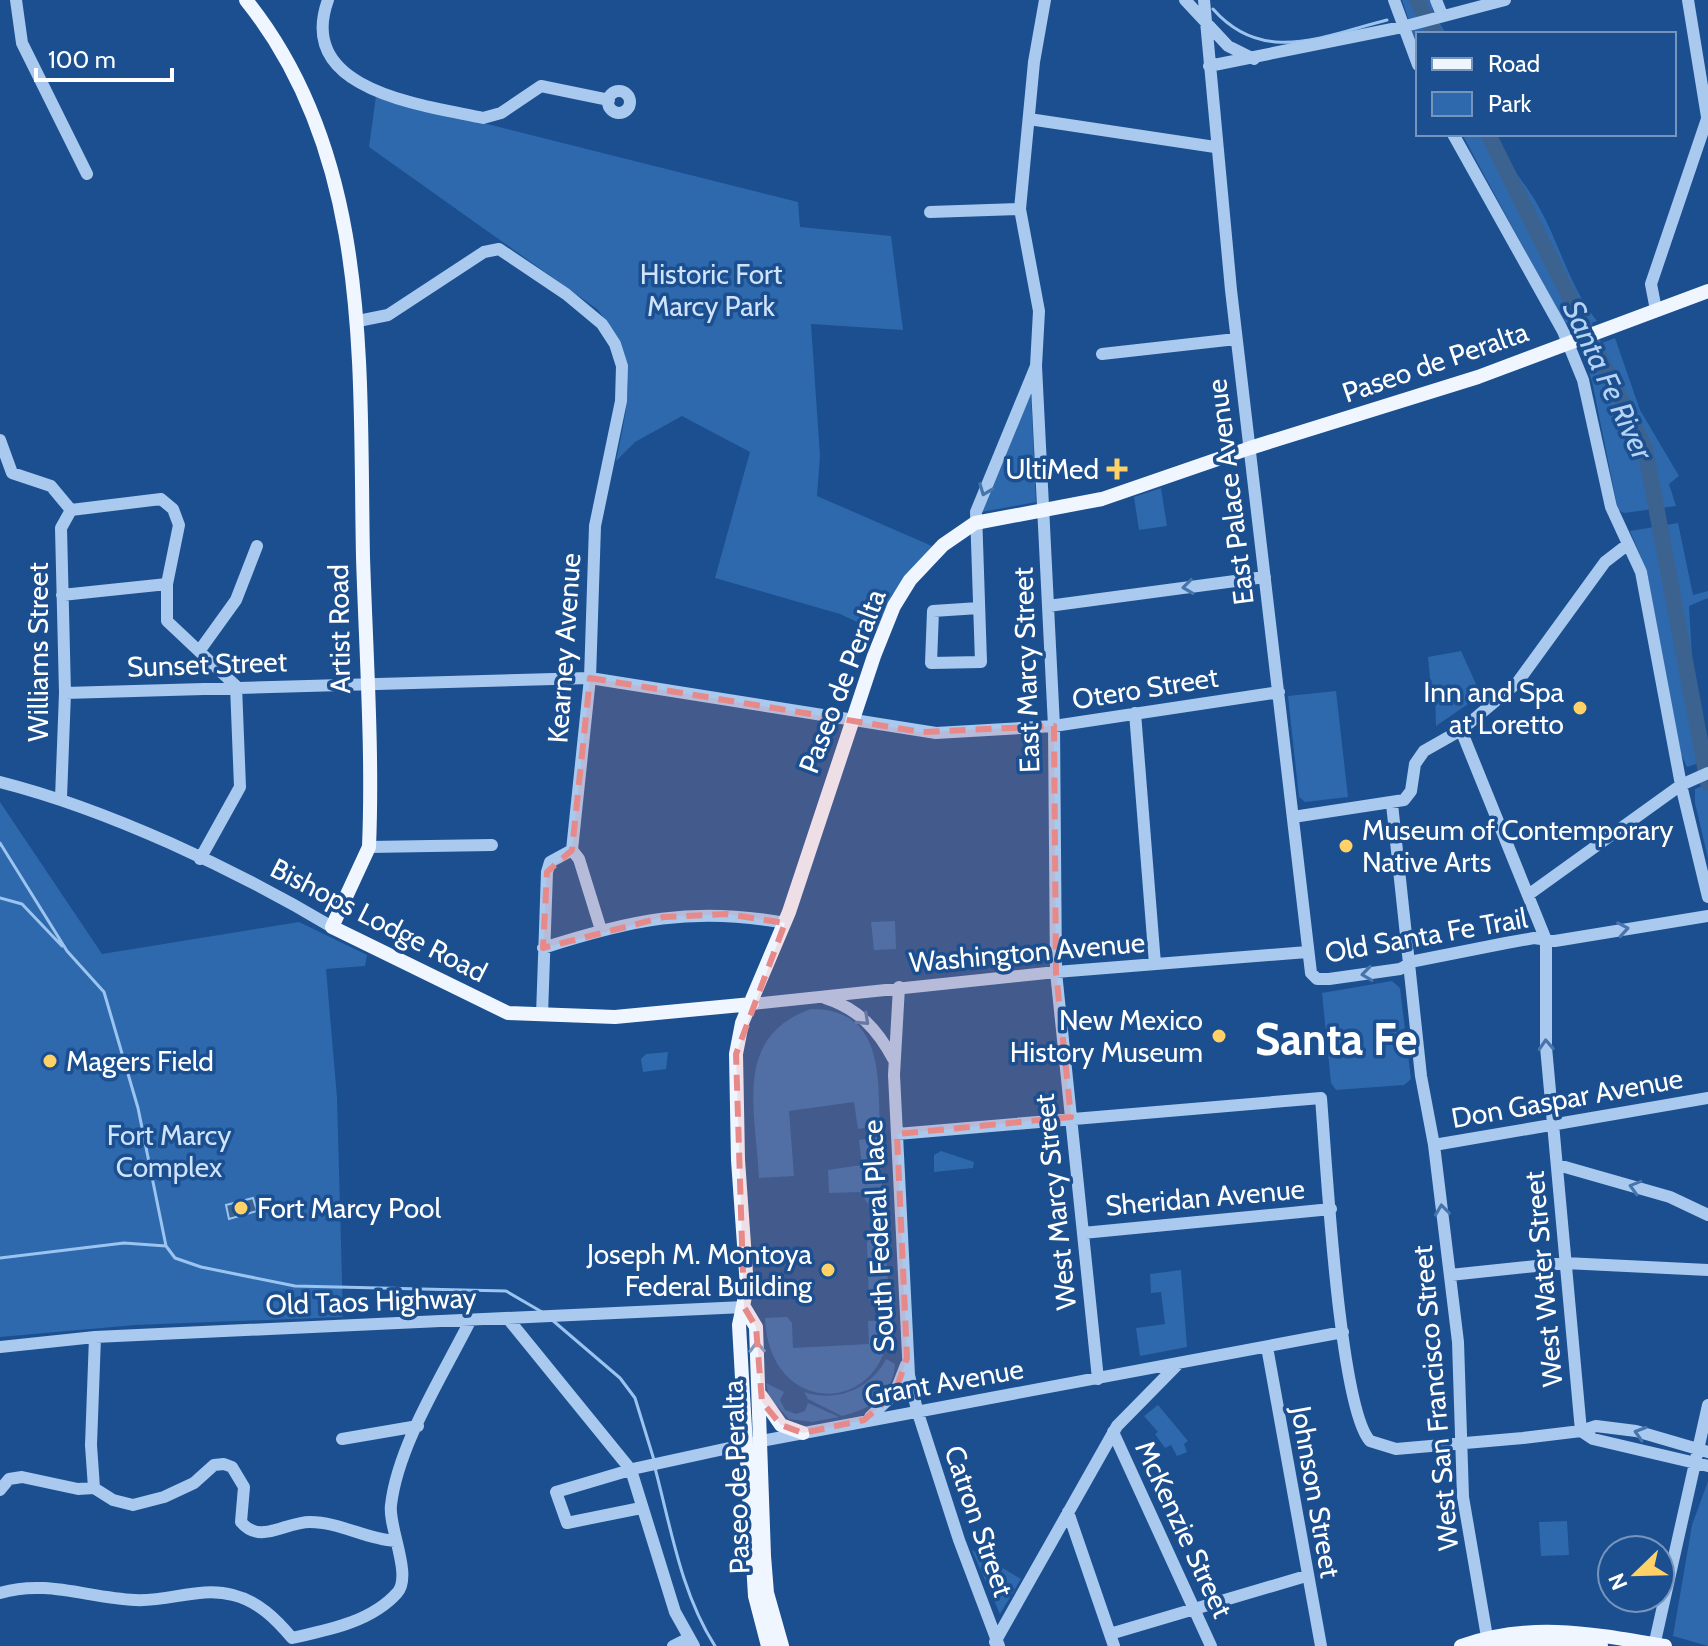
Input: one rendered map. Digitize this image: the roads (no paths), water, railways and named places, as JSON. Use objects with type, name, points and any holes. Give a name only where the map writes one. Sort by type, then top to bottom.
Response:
[{"type":"main road","name":"Artist Road","points":[[246,0],[280,50],[312,117],[339,193],[358,321],[369,847],[332,927]]},
{"type":"main road","name":"Paseo de Peralta","points":[[768,1646],[755,1596],[739,1325],[747,1287],[735,1065],[742,1023],[785,923],[851,719],[888,619],[901,593],[936,552],[975,523],[1043,513],[1102,499],[1250,448],[1422,396],[1708,291]]},
{"type":"main road","name":"Bishops Lodge Road","points":[[332,927],[498,1009],[542,1015],[615,1017],[752,1004]]},
{"type":"main road","name":"Paseo de Peralta","points":[[744,1307],[756,1327],[767,1593],[782,1646]]},
{"type":"main road","points":[[759,1389],[771,1415],[781,1425],[803,1433]]},
{"type":"main road","points":[[1488,1643],[1515,1631],[1571,1630],[1658,1645]]},
{"type":"main road","points":[[1461,1646],[1553,1639],[1591,1645]]},
{"type":"street","points":[[16,0],[22,43],[87,174]]},
{"type":"street","points":[[328,0],[323,26],[329,54],[350,79],[370,89],[483,118],[501,113],[541,86],[609,100]]},
{"type":"street","points":[[979,608],[933,611],[931,663],[981,662],[976,512],[1036,366],[1039,311],[1020,209],[1045,0]]},
{"type":"street","points":[[1185,0],[1203,23],[1228,46],[1254,59]]},
{"type":"street","name":"East Palace Avenue","points":[[1204,0],[1203,23],[1236,339],[1307,952],[1314,977]]},
{"type":"street","points":[[1394,0],[1407,25],[1416,58]]},
{"type":"street","points":[[1436,0],[1439,16]]},
{"type":"street","points":[[1209,66],[1407,25],[1505,0]]},
{"type":"street","points":[[1656,310],[1651,284],[1708,120],[1688,0]]},
{"type":"street","points":[[1029,119],[1215,147]]},
{"type":"street","points":[[1454,136],[1573,341],[1590,404],[1611,507],[1641,572],[1708,897]]},
{"type":"street","points":[[930,212],[1020,209]]},
{"type":"street","name":"Kearney Avenue","points":[[358,321],[388,315],[484,252],[499,249],[566,294],[602,324],[615,344],[622,366],[621,401],[595,526],[590,678],[572,850],[579,859],[601,930]]},
{"type":"street","points":[[1102,354],[1236,339]]},
{"type":"street","name":"East Marcy Street","points":[[1036,366],[1054,726],[1056,972]]},
{"type":"street","points":[[0,440],[12,473],[51,486],[71,510],[161,499],[173,509],[179,525],[167,584],[167,621],[236,686],[240,787],[200,859]]},
{"type":"street","name":"Williams Street","points":[[61,798],[65,693],[61,528],[71,510]]},
{"type":"street","points":[[1293,817],[1404,800],[1411,791],[1415,764],[1424,751],[1461,730],[1528,671],[1605,562],[1627,545]]},
{"type":"street","points":[[200,650],[236,600],[257,546]]},
{"type":"street","points":[[1048,606],[1265,577]]},
{"type":"street","points":[[62,595],[167,584]]},
{"type":"street","name":"Sunset Street","points":[[65,693],[590,678]]},
{"type":"street","name":"Otero Street","points":[[590,678],[936,733],[1054,726],[1279,692]]},
{"type":"street","points":[[1135,713],[1155,964]]},
{"type":"street","points":[[1461,730],[1546,940]]},
{"type":"street","name":"Old Santa Fe Trail","points":[[1528,895],[1686,782],[1708,773]]},
{"type":"street","name":"Bishops Lodge Road","points":[[0,782],[61,798],[200,859],[332,927]]},
{"type":"street","name":"West San Francisco Street","points":[[1392,804],[1421,1076],[1434,1145],[1450,1275],[1462,1393],[1463,1497],[1488,1643]]},
{"type":"street","points":[[369,847],[492,845]]},
{"type":"street","points":[[542,1015],[547,872],[550,862],[572,850]]},
{"type":"street","points":[[543,948],[601,930],[707,913],[785,923]]},
{"type":"street","name":"Old Santa Fe Trail","points":[[1314,977],[1329,979],[1409,965],[1534,938],[1546,940],[1708,916]]},
{"type":"street","name":"West Water Street","points":[[1546,940],[1546,1037],[1552,1122],[1581,1431]]},
{"type":"street","name":"Washington Avenue","points":[[752,1004],[1056,972],[1307,952]]},
{"type":"street","name":"West Marcy Street","points":[[1056,972],[1098,1379]]},
{"type":"street","name":"South Federal Place","points":[[899,987],[898,1055],[894,1060],[897,1134],[907,1358],[917,1410]]},
{"type":"street","points":[[820,996],[848,1007],[865,1019],[894,1060]]},
{"type":"street","points":[[897,1134],[1321,1098],[1343,1332],[1358,1421],[1370,1441],[1396,1449],[1581,1431],[1593,1439],[1700,1455],[1708,1466]]},
{"type":"street","name":"Don Gaspar Avenue","points":[[1434,1145],[1544,1127],[1552,1122],[1708,1098]]},
{"type":"street","points":[[1558,1165],[1670,1197],[1708,1215]]},
{"type":"street","name":"Sheridan Avenue","points":[[1083,1233],[1331,1209]]},
{"type":"street","points":[[1450,1275],[1565,1263],[1708,1270]]},
{"type":"street","name":"Old Taos Highway","points":[[0,1347],[95,1337],[744,1307]]},
{"type":"street","points":[[509,1320],[634,1469],[641,1508],[675,1612],[692,1642],[673,1646]]},
{"type":"street","points":[[279,1646],[292,1638],[342,1627],[399,1592],[403,1580],[390,1508],[397,1476],[470,1321]]},
{"type":"street","name":"Grant Avenue","points":[[641,1508],[567,1523],[556,1492],[634,1469],[864,1420],[1343,1332]]},
{"type":"street","points":[[94,1488],[91,1445],[95,1337]]},
{"type":"street","name":"Johnson Street","points":[[1267,1347],[1321,1646]]},
{"type":"street","points":[[864,1420],[883,1408],[895,1393],[907,1358]]},
{"type":"street","points":[[996,1644],[1113,1432],[1179,1363]]},
{"type":"street","points":[[1658,1645],[1708,1405]]},
{"type":"street","name":"Catron Street","points":[[917,1410],[996,1644]]},
{"type":"street","points":[[342,1439],[418,1426]]},
{"type":"street","name":"McKenzie Street","points":[[1113,1432],[1211,1646]]},
{"type":"street","points":[[0,1490],[9,1479],[22,1477],[78,1489],[94,1488],[113,1500],[133,1505],[164,1497],[194,1483],[214,1465],[224,1464],[232,1467],[244,1487],[241,1522],[249,1531],[260,1535],[311,1522],[395,1541]]},
{"type":"street","points":[[1068,1512],[1112,1640],[1194,1610],[1306,1576]]},
{"type":"street","points":[[0,1593],[37,1585],[136,1600],[208,1591],[236,1595],[259,1606],[292,1638]]},
{"type":"waterway","name":"Santa Fe River","points":[[1417,0],[1434,32]]},
{"type":"waterway","points":[[1213,9],[1232,26],[1252,37],[1273,42],[1317,39],[1387,20]]},
{"type":"waterway","name":"Santa Fe River","points":[[1489,136],[1645,448],[1708,783]]},
{"type":"waterway","points":[[0,843],[67,951],[104,992],[138,1108],[166,1246],[175,1258],[201,1267],[295,1286],[506,1291],[542,1312]]},
{"type":"waterway","points":[[0,898],[22,904],[62,946]]},
{"type":"waterway","points":[[0,1258],[124,1243],[166,1246]]},
{"type":"waterway","points":[[551,1319],[620,1378],[635,1398],[654,1460]]},
{"type":"waterway","points":[[655,1468],[685,1582],[715,1646]]},
{"type":"place","name":"UltiMed","points":[[1117,469]]},
{"type":"place","name":"Inn and Spa at Loretto","points":[[1580,708]]},
{"type":"place","name":"Museum of Contemporary Native Arts","points":[[1346,846]]},
{"type":"place","name":"New Mexico History Museum","points":[[1219,1036]]},
{"type":"place","name":"Magers Field","points":[[50,1061]]},
{"type":"place","name":"Fort Marcy Pool","points":[[241,1208]]},
{"type":"place","name":"Joseph M. Montoya Federal Building","points":[[828,1270]]},
{"type":"district","name":"Santa Fe","points":[[1336,1039]]},
{"type":"park label","name":"Historic Fort Marcy Park","points":[[711,290]]},
{"type":"park label","name":"Fort Marcy Complex","points":[[169,1151]]}]
